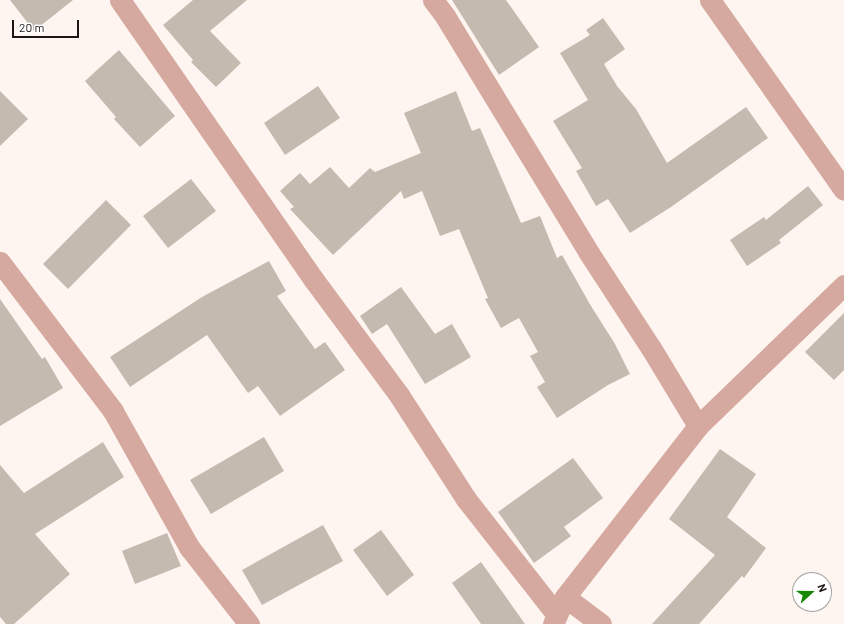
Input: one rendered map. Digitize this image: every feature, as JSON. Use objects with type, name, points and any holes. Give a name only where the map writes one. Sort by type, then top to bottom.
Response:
[{"type":"street","points":[[120,0],[314,280],[399,394],[466,499],[558,612],[600,624]]},
{"type":"street","points":[[433,0],[446,16],[590,253],[651,348],[698,426]]},
{"type":"street","points":[[710,0],[844,190]]},
{"type":"street","points":[[0,262],[113,411],[189,546],[249,624]]},
{"type":"street","points":[[558,612],[698,426],[844,285]]},
{"type":"building","points":[[10,0],[73,0],[34,31]]},
{"type":"building","points":[[193,0],[247,0],[210,31],[241,63],[216,87],[191,62],[193,60],[163,25]]},
{"type":"building","points":[[452,0],[506,0],[539,47],[499,75]]},
{"type":"building","points":[[603,18],[625,49],[604,64],[617,86],[636,109],[667,163],[746,107],[768,138],[671,207],[630,233],[608,199],[596,206],[576,171],[582,168],[553,121],[588,100],[560,53],[590,35],[586,30]]},
{"type":"building","points":[[119,50],[175,116],[140,147],[114,119],[116,117],[85,81]]},
{"type":"building","points":[[318,86],[340,118],[285,155],[264,123]]},
{"type":"building","points":[[0,91],[28,119],[0,146]]},
{"type":"building","points":[[456,91],[472,131],[480,128],[521,223],[540,216],[557,258],[562,255],[615,344],[630,374],[608,385],[557,418],[537,387],[545,382],[530,356],[538,352],[519,318],[501,328],[485,299],[488,298],[459,229],[440,236],[422,191],[404,199],[401,191],[333,255],[290,209],[294,207],[280,191],[300,173],[310,184],[330,167],[349,188],[370,168],[375,172],[421,153],[404,113]]},
{"type":"building","points":[[191,179],[216,211],[168,248],[143,216]]},
{"type":"building","points":[[808,186],[823,205],[779,240],[781,243],[747,266],[730,240],[764,217],[766,220]]},
{"type":"building","points":[[106,200],[131,225],[68,289],[43,264]]},
{"type":"building","points":[[269,261],[286,291],[277,296],[315,349],[325,342],[345,370],[280,416],[258,386],[248,393],[207,335],[130,387],[110,357],[202,297]]},
{"type":"building","points":[[401,287],[435,334],[452,324],[471,357],[425,384],[387,324],[372,334],[360,316]]},
{"type":"building","points":[[0,299],[42,359],[45,357],[63,388],[0,426]]},
{"type":"building","points":[[844,313],[844,370],[834,380],[805,352]]},
{"type":"building","points":[[264,437],[284,471],[211,514],[190,480]]},
{"type":"building","points":[[103,442],[124,477],[35,534],[70,574],[14,624],[6,624],[0,617],[0,465],[24,493]]},
{"type":"building","points":[[720,449],[756,474],[727,517],[766,548],[744,578],[742,576],[699,624],[652,624],[715,555],[669,519]]},
{"type":"building","points":[[573,458],[603,498],[564,527],[571,536],[534,563],[498,512]]},
{"type":"building","points":[[323,525],[343,561],[262,605],[242,570]]},
{"type":"building","points":[[381,530],[414,575],[387,596],[353,550]]},
{"type":"building","points":[[167,533],[181,566],[135,584],[122,551]]},
{"type":"building","points":[[481,562],[525,624],[481,624],[452,583]]}]
